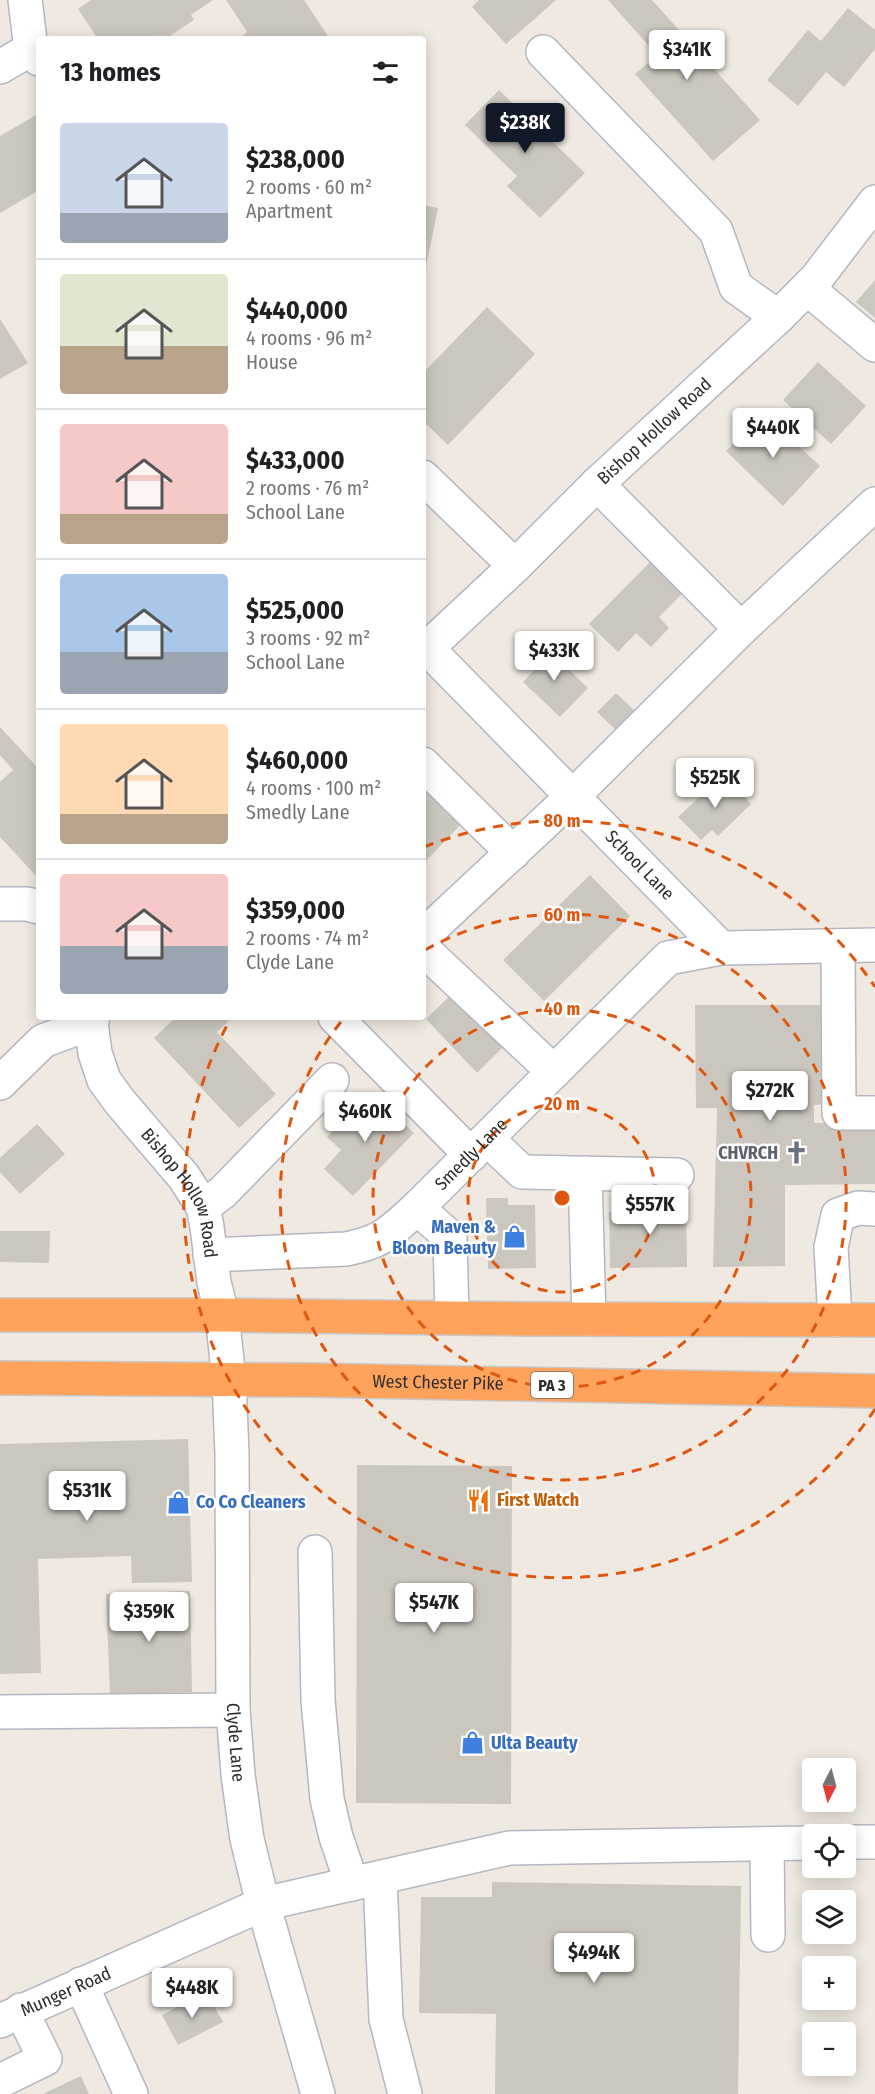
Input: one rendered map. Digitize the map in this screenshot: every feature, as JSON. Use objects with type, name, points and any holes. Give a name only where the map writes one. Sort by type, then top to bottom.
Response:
[{"type":"highway","points":[[0,1315],[875,1320]]},
{"type":"highway","name":"West Chester Pike","points":[[0,1378],[229,1379],[875,1391]]},
{"type":"street","points":[[0,67],[35,54],[25,0]]},
{"type":"street","points":[[543,51],[716,231],[736,287],[778,317]]},
{"type":"street","name":"Bishop Hollow Road","points":[[426,649],[515,566],[597,484],[778,317],[807,288],[849,238],[875,202]]},
{"type":"street","points":[[807,288],[875,345]]},
{"type":"street","points":[[426,480],[515,566]]},
{"type":"street","points":[[597,484],[741,629]]},
{"type":"street","points":[[426,933],[573,796],[741,629],[875,504]]},
{"type":"street","name":"School Lane","points":[[426,651],[573,796],[721,948]]},
{"type":"street","points":[[426,767],[513,853]]},
{"type":"street","points":[[0,904],[36,906]]},
{"type":"street","points":[[721,948],[875,945]]},
{"type":"street","points":[[838,946],[839,1113],[875,1113]]},
{"type":"street","name":"Smedly Lane","points":[[210,1255],[346,1249],[383,1239],[479,1147],[668,958],[721,948]]},
{"type":"street","points":[[426,952],[554,1072]]},
{"type":"street","name":"Bishop Hollow Road","points":[[0,1083],[43,1041],[92,1020],[95,1053],[104,1080],[184,1177],[202,1207],[214,1282],[222,1315],[229,1379]]},
{"type":"street","points":[[338,1020],[479,1147],[522,1172],[677,1175]]},
{"type":"street","points":[[202,1207],[224,1192],[332,1080]]},
{"type":"street","points":[[585,1173],[589,1319]]},
{"type":"street","points":[[417,1208],[450,1237],[452,1317]]},
{"type":"street","points":[[835,1320],[831,1247],[838,1215],[858,1208],[875,1209]]},
{"type":"street","name":"Clyde Lane","points":[[229,1379],[232,1454],[233,1710],[238,1775],[247,1839],[263,1904],[318,2094]]},
{"type":"street","points":[[315,1552],[318,1700],[327,1799],[336,1837],[366,1881],[386,2019],[405,2094]]},
{"type":"street","points":[[0,1712],[73,1700],[233,1710]]},
{"type":"street","points":[[856,1842],[875,1842]]},
{"type":"street","name":"Munger Road","points":[[9,2009],[81,1984],[263,1904],[509,1848],[802,1843]]},
{"type":"street","points":[[767,1844],[768,1935]]},
{"type":"street","points":[[81,1984],[131,2094]]},
{"type":"street","points":[[0,2081],[45,2059],[9,2009]]},
{"type":"building","points":[[91,0],[213,0],[191,15],[194,20],[170,36],[96,36],[78,9]]},
{"type":"building","points":[[226,0],[304,0],[328,36],[244,36],[247,32]]},
{"type":"building","points":[[479,0],[556,0],[506,44],[472,7]]},
{"type":"building","points":[[608,0],[652,0],[760,120],[713,161],[635,74],[657,55]]},
{"type":"building","points":[[848,8],[875,30],[875,49],[844,87],[826,72],[798,106],[767,80],[808,30],[821,41]]},
{"type":"building","points":[[499,90],[585,173],[540,218],[507,186],[517,176],[465,125]]},
{"type":"building","points":[[36,115],[36,192],[0,213],[0,136]]},
{"type":"building","points":[[426,206],[438,208],[426,266]]},
{"type":"building","points":[[875,280],[875,318],[856,302]]},
{"type":"building","points":[[487,307],[535,354],[448,445],[426,424],[426,370]]},
{"type":"building","points":[[0,319],[28,363],[0,379]]},
{"type":"building","points":[[818,362],[866,406],[831,444],[783,400]]},
{"type":"building","points":[[763,413],[820,466],[783,506],[726,451]]},
{"type":"building","points":[[652,560],[684,592],[659,617],[669,628],[651,647],[636,633],[618,652],[589,624]]},
{"type":"building","points":[[542,644],[588,688],[560,717],[523,682],[536,668],[527,660]]},
{"type":"building","points":[[616,693],[636,712],[617,731],[597,712]]},
{"type":"building","points":[[0,727],[36,766],[36,876],[0,837],[0,782],[13,770],[0,755]]},
{"type":"building","points":[[723,775],[751,804],[718,836],[712,830],[701,840],[678,817]]},
{"type":"building","points":[[426,792],[461,824],[426,861]]},
{"type":"building","points":[[590,875],[630,916],[544,1001],[503,960]]},
{"type":"building","points":[[453,993],[504,1046],[477,1073],[426,1019]]},
{"type":"building","name":"CHVRCH","points":[[695,1005],[828,1005],[829,1104],[814,1105],[814,1123],[875,1122],[875,1184],[785,1185],[785,1266],[713,1267],[717,1108],[696,1108]]},
{"type":"building","points":[[173,1020],[230,1020],[217,1032],[276,1094],[239,1128],[154,1038]]},
{"type":"building","points":[[370,1092],[414,1133],[353,1196],[324,1169],[341,1150],[327,1137]]},
{"type":"building","points":[[37,1124],[65,1154],[20,1194],[0,1172],[0,1158]]},
{"type":"building","points":[[486,1198],[508,1198],[508,1205],[535,1205],[536,1268],[488,1269]]},
{"type":"building","points":[[647,1198],[686,1198],[687,1267],[610,1268],[609,1212],[647,1212]]},
{"type":"building","points":[[0,1231],[50,1231],[49,1263],[0,1262]]},
{"type":"building","points":[[188,1439],[192,1582],[132,1583],[131,1556],[38,1559],[41,1673],[0,1674],[0,1444]]},
{"type":"building","points":[[357,1465],[512,1466],[511,1804],[356,1803]]},
{"type":"building","points":[[190,1591],[192,1692],[110,1695],[106,1594]]},
{"type":"building","points":[[492,1882],[741,1886],[738,2094],[495,2094],[496,2014],[419,2013],[421,1897],[492,1897]]},
{"type":"building","points":[[206,1992],[223,2022],[178,2045],[162,2015]]},
{"type":"building","points":[[81,2076],[89,2094],[43,2094]]},
{"type":"place","name":"CHVRCH","points":[[796,1153]]},
{"type":"place","name":"Maven & Bloom Beauty","points":[[514,1237]]},
{"type":"place","name":"First Watch","points":[[479,1500]]},
{"type":"place","name":"Co Co Cleaners","points":[[178,1502]]},
{"type":"place","name":"Ulta Beauty","points":[[473,1743]]}]
